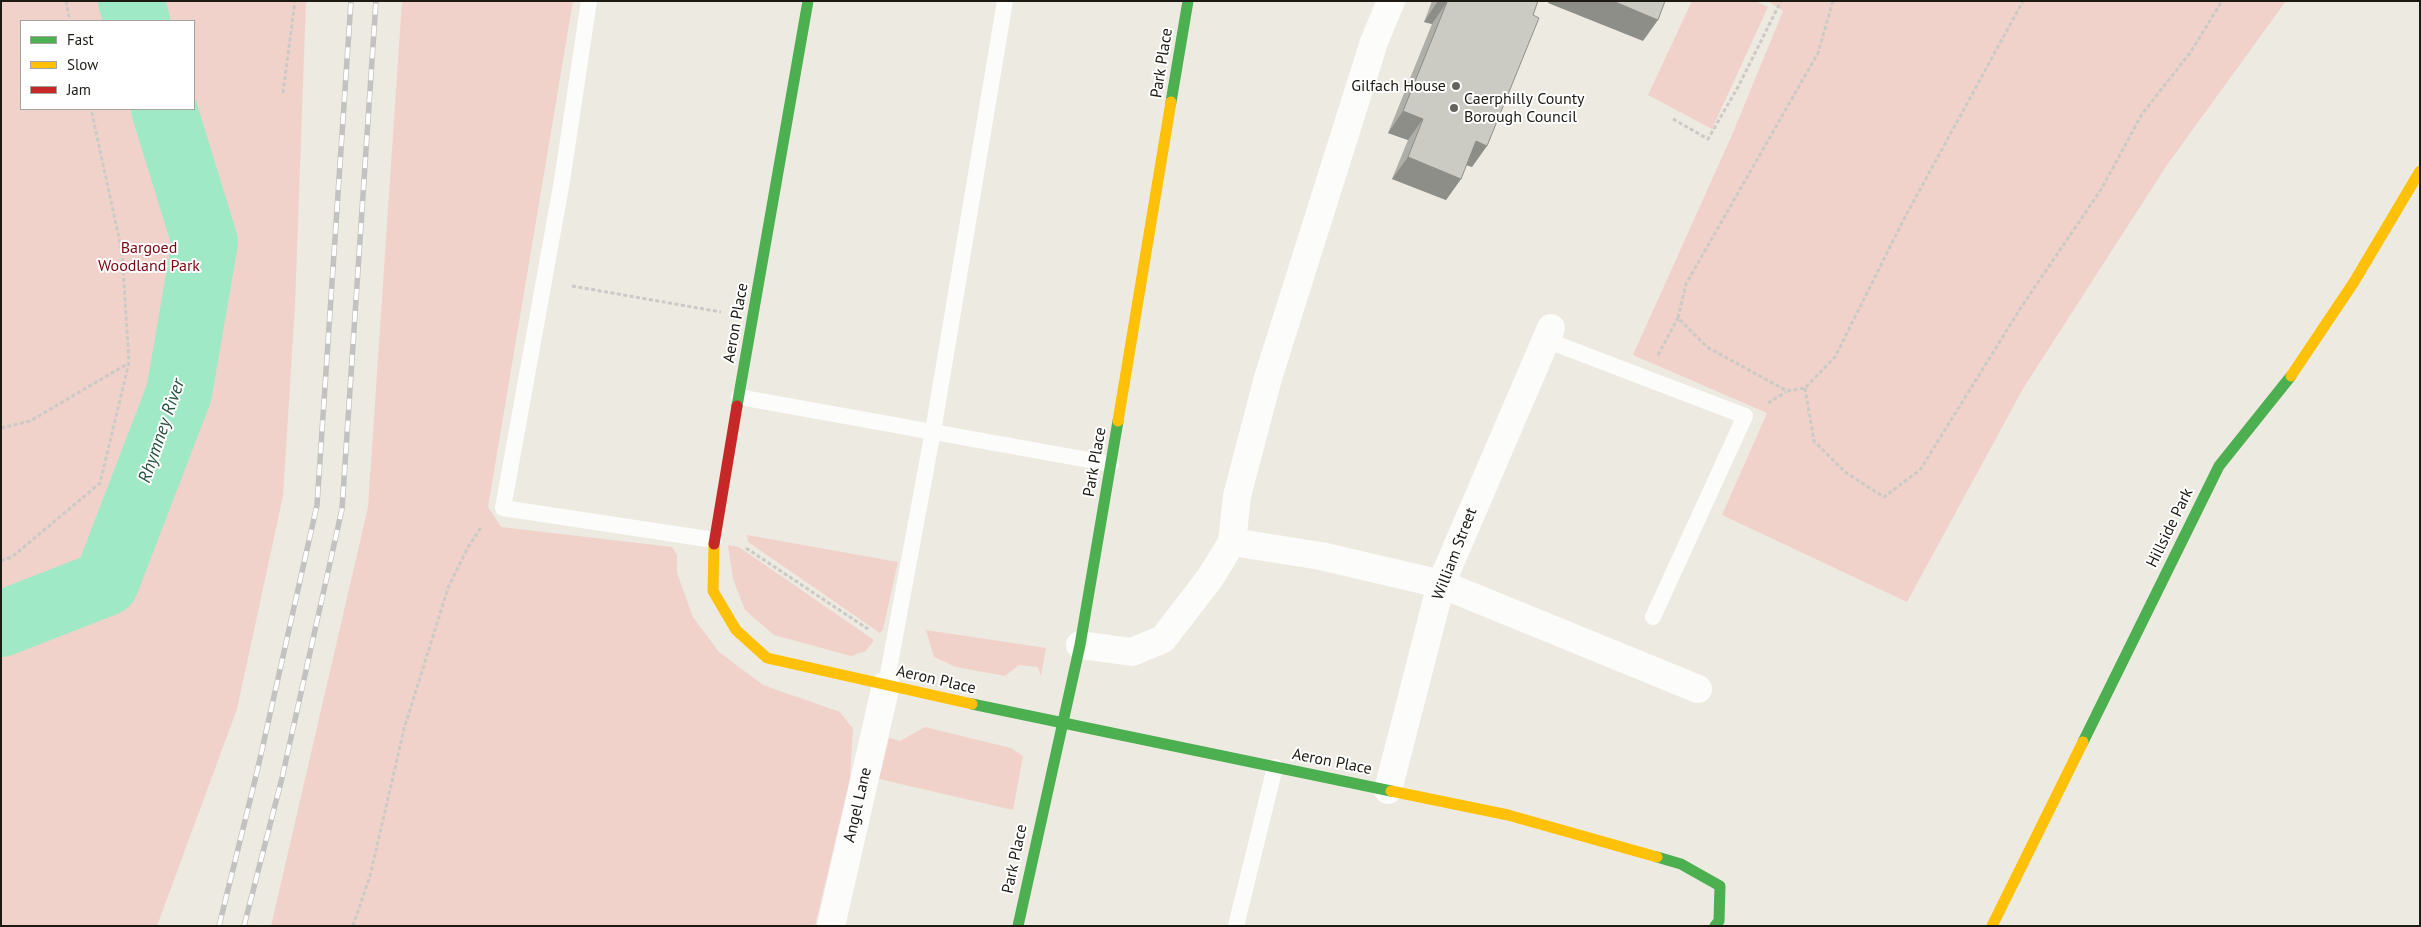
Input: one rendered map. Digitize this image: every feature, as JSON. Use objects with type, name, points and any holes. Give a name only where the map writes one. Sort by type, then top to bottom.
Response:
[{"type":"street","name":"Aeron Place","points":[[808,1],[715,534],[713,591],[736,630],[767,658],[1060,724],[1508,814],[1682,864],[1720,886],[1719,921],[1715,926]]},
{"type":"street","name":"Park Place","points":[[1018,926],[1060,724],[1080,645],[1188,1]]},
{"type":"street","points":[[1080,645],[1132,652],[1163,639],[1210,578],[1232,542],[1237,496],[1268,378],[1374,42],[1391,1]]},
{"type":"street","name":"Hillside Park","points":[[1992,926],[2219,466],[2304,355],[2354,282],[2420,171]]},
{"type":"street","name":"William Street","points":[[1388,790],[1440,584],[1548,334]]},
{"type":"street","points":[[1232,542],[1321,556],[1440,584],[1698,689]]},
{"type":"street","name":"Angel Lane","points":[[831,926],[886,685]]},
{"type":"lane","points":[[589,1],[562,181],[503,508],[715,534]]},
{"type":"lane","points":[[886,685],[933,432],[1005,1]]},
{"type":"lane","points":[[1548,334],[1646,378],[1745,416],[1653,617]]},
{"type":"lane","points":[[739,397],[1111,464]]},
{"type":"lane","points":[[1236,926],[1275,767]]},
{"type":"path","points":[[66,1],[70,20]]},
{"type":"path","points":[[283,93],[295,1]]},
{"type":"path","points":[[1673,119],[1708,138],[1738,87],[1781,1]]},
{"type":"path","points":[[1646,378],[1678,318],[1686,284],[1818,53],[1833,1]]},
{"type":"path","points":[[1678,318],[1707,347],[1778,387],[1786,391],[1805,388],[1835,357],[1905,217],[2023,1]]},
{"type":"path","points":[[1805,388],[1814,441],[1845,472],[1884,497],[1920,470],[2020,309],[2102,188],[2142,114],[2190,52],[2222,1]]},
{"type":"path","points":[[1,561],[12,557],[100,483],[129,362],[122,252],[91,110]]},
{"type":"path","points":[[544,282],[710,310]]},
{"type":"path","points":[[1,428],[30,421],[129,362]]},
{"type":"path","points":[[715,534],[894,646]]},
{"type":"path","points":[[353,926],[370,876],[404,729],[448,588],[468,547]]},
{"type":"green space","name":"Bargoed Woodland Park","points":[[1,1],[306,1],[295,306],[283,496],[237,709],[157,926],[1,926]]},
{"type":"green space","points":[[402,1],[573,1],[488,507],[501,527],[672,547],[677,555],[677,573],[693,617],[719,652],[763,685],[840,712],[853,728],[850,779],[815,926],[271,926],[368,507]]},
{"type":"green space","points":[[1692,1],[1755,1],[1768,7],[1712,129],[1648,95]]},
{"type":"green space","points":[[1767,1],[2286,1],[2167,165],[2024,387],[1907,602],[1722,515],[1767,413],[1633,355],[1732,135],[1783,11]]},
{"type":"green space","points":[[747,535],[898,562],[883,629],[880,633],[748,542]]},
{"type":"green space","points":[[728,545],[739,547],[874,640],[866,651],[851,656],[774,635],[745,610],[733,579]]},
{"type":"green space","points":[[926,630],[1046,648],[1041,676],[1038,667],[1019,665],[1005,676],[956,667],[934,657]]},
{"type":"green space","points":[[925,727],[1011,748],[1023,756],[1013,810],[879,779],[889,738],[900,741]]},
{"type":"building","name":"Gilfach House","points":[[1443,1],[1538,1],[1533,15],[1539,18],[1487,146],[1476,141],[1461,179],[1408,157],[1423,119],[1403,111],[1447,2]]},
{"type":"building","points":[[1613,1],[1665,1],[1658,20]]},
{"type":"waterway","name":"Rhymney River","points":[[131,1],[137,20]]},
{"type":"waterway","name":"Rhymney River","points":[[1,624],[106,583],[179,393],[205,242],[164,110]]},
{"type":"railway","points":[[219,926],[257,772],[317,505],[351,1]]},
{"type":"railway","points":[[244,926],[282,778],[342,509],[376,1]]},
{"type":"traffic: fast","points":[[737,406],[808,1]]},
{"type":"traffic: fast","points":[[1171,102],[1188,1]]},
{"type":"traffic: fast","points":[[2083,742],[2219,466],[2291,376]]},
{"type":"traffic: fast","points":[[1018,926],[1080,645],[1118,421]]},
{"type":"traffic: fast","points":[[972,704],[1391,791]]},
{"type":"traffic: fast","points":[[1657,857],[1681,864],[1720,886],[1719,921],[1715,926]]},
{"type":"traffic: slow","points":[[1118,421],[1171,102]]},
{"type":"traffic: slow","points":[[2291,376],[2354,282],[2420,171]]},
{"type":"traffic: slow","points":[[714,544],[713,591],[736,630],[767,658],[972,704]]},
{"type":"traffic: slow","points":[[1992,926],[2083,742]]},
{"type":"traffic: slow","points":[[1391,791],[1508,815],[1657,857]]},
{"type":"traffic: jam","points":[[714,544],[737,406]]},
{"type":"place","name":"Gilfach House","points":[[1456,86]]},
{"type":"place","name":"Caerphilly County Borough Council","points":[[1454,108]]}]
